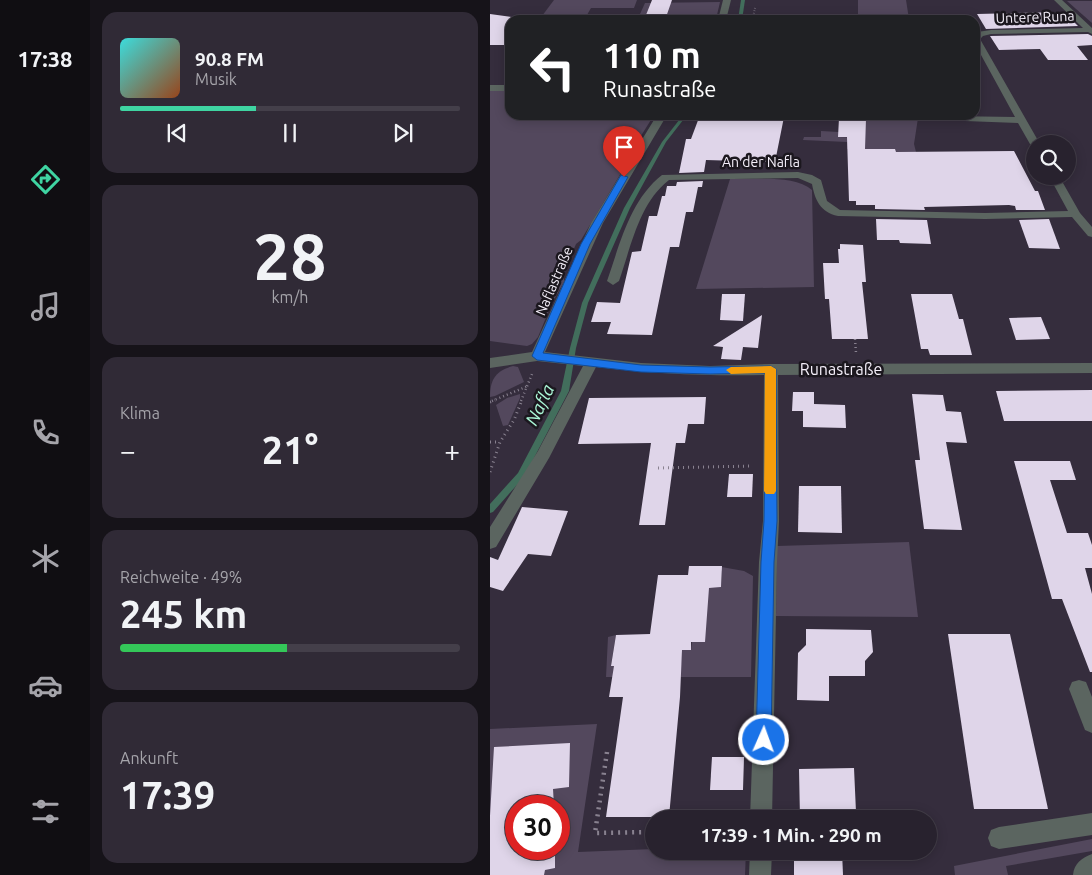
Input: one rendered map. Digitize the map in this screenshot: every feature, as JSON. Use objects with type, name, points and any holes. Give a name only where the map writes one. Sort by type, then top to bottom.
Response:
[{"type":"street","points":[[723,15],[727,0]]},
{"type":"street","points":[[1058,0],[1091,31]]},
{"type":"street","name":"Untere Runa","points":[[980,34],[991,32],[1091,31]]},
{"type":"street","name":"Untere Runa","points":[[980,46],[1030,135]]},
{"type":"street","points":[[980,60],[988,60]]},
{"type":"street","points":[[490,88],[505,88]]},
{"type":"street","points":[[980,118],[1022,120]]},
{"type":"street","name":"Naflastraße","points":[[537,356],[596,223],[659,120]]},
{"type":"street","name":"An der Nafla","points":[[613,281],[639,212],[652,188],[658,181],[666,177],[798,175],[808,177],[818,182],[821,201],[826,208],[838,213],[985,216],[1075,214]]},
{"type":"street","points":[[1059,185],[1075,214],[1092,234]]},
{"type":"street","name":"Runastraße","points":[[490,363],[537,356],[641,368],[710,371],[771,369],[1092,368]]},
{"type":"street","points":[[490,542],[544,454],[585,362]]},
{"type":"street","points":[[761,810],[768,562],[771,521],[771,369]]},
{"type":"street","points":[[1079,689],[1092,723]]},
{"type":"street","points":[[999,838],[1092,824]]},
{"type":"street","points":[[760,875],[761,860]]},
{"type":"street","points":[[1084,875],[1084,872],[1092,865]]},
{"type":"path","points":[[753,15],[755,8]]},
{"type":"path","points":[[490,472],[499,450],[500,442],[514,420],[532,374]]},
{"type":"path","points":[[490,402],[528,386]]},
{"type":"path","points":[[490,442],[500,442]]},
{"type":"path","points":[[658,468],[770,465]]},
{"type":"path","points":[[607,752],[595,833],[645,832]]},
{"type":"shaded area","points":[[554,0],[637,0],[634,8],[591,8],[587,15],[543,15]]},
{"type":"shaded area","points":[[858,0],[906,0],[908,15],[858,15]]},
{"type":"shaded area","points":[[1067,1],[1092,1],[1092,23]]},
{"type":"shaded area","points":[[720,2],[717,15],[640,14],[645,3]]},
{"type":"shaded area","points":[[505,90],[505,120],[651,120],[624,163],[627,163],[581,240],[576,244],[564,275],[564,282],[552,303],[538,337],[532,344],[527,346],[490,341],[490,91]]},
{"type":"shaded area","points":[[843,120],[918,120],[914,144],[922,176],[864,175],[895,149],[847,149],[847,142],[803,140],[804,137],[821,137],[821,131],[839,132],[839,137],[865,138]]},
{"type":"shaded area","points":[[730,179],[784,180],[804,185],[812,190],[814,287],[696,289]]},
{"type":"shaded area","points":[[513,366],[518,367],[524,382],[490,397],[491,386],[495,377]]},
{"type":"shaded area","points":[[520,394],[508,425],[503,426],[496,405],[507,398]]},
{"type":"shaded area","points":[[909,542],[918,617],[776,616],[777,546]]},
{"type":"shaded area","points":[[716,566],[744,571],[753,576],[751,677],[606,677],[608,637],[616,635],[611,665],[681,664],[682,650],[691,650],[692,642],[705,642],[702,588],[721,587],[722,571]]},
{"type":"shaded area","points":[[597,724],[578,852],[645,849],[645,860],[746,860],[745,875],[490,875],[490,729]]},
{"type":"shaded area","points":[[1092,839],[1092,851],[1006,866],[1008,875],[955,875],[954,866]]},
{"type":"building","points":[[652,0],[672,0],[667,15],[646,15]]},
{"type":"building","points":[[1064,12],[1078,26],[986,29],[980,19],[980,15],[977,14]]},
{"type":"building","points":[[490,14],[505,16],[505,45],[490,45]]},
{"type":"building","points":[[1088,34],[1092,36],[1092,45],[1077,46],[1088,60],[1048,60],[1040,49],[999,50],[990,36]]},
{"type":"building","points":[[698,120],[783,120],[776,157],[770,157],[770,162],[706,160],[704,172],[679,173],[686,139],[691,139]]},
{"type":"building","points":[[839,120],[866,120],[865,149],[895,149],[896,152],[1014,151],[1026,174],[1026,185],[1032,185],[1035,191],[1038,191],[1045,210],[1016,210],[1015,206],[1009,205],[924,207],[925,210],[875,209],[875,205],[856,205],[856,201],[849,201],[847,137],[838,137]]},
{"type":"building","points":[[703,181],[702,187],[698,187],[693,212],[686,212],[679,247],[670,247],[652,335],[607,334],[611,322],[591,322],[597,302],[620,303],[632,252],[641,251],[649,216],[657,216],[662,196],[665,196],[667,186],[676,186],[677,182]]},
{"type":"building","points":[[876,219],[927,220],[931,244],[900,243],[899,240],[877,240]]},
{"type":"building","points":[[1049,219],[1060,249],[1029,248],[1019,220]]},
{"type":"building","points":[[840,244],[863,245],[866,282],[862,282],[868,339],[832,339],[829,299],[825,299],[823,263],[839,263],[838,249],[840,249]]},
{"type":"building","points":[[722,294],[745,294],[743,321],[720,320]]},
{"type":"building","points":[[911,294],[952,294],[959,319],[963,319],[972,355],[930,355],[928,349],[921,349]]},
{"type":"building","points":[[762,315],[758,348],[743,347],[741,360],[721,359],[723,347],[713,346]]},
{"type":"building","points":[[1041,317],[1050,339],[1016,340],[1009,318]]},
{"type":"building","points":[[1092,390],[1092,421],[1004,421],[996,391]]},
{"type":"building","points":[[793,392],[814,392],[814,404],[845,405],[846,428],[803,427],[803,411],[792,411]]},
{"type":"building","points":[[912,394],[943,395],[946,411],[961,412],[967,443],[946,442],[962,530],[924,529],[915,460],[920,460]]},
{"type":"building","points":[[706,397],[704,424],[688,424],[685,443],[676,443],[665,525],[639,525],[651,443],[578,444],[589,398]]},
{"type":"building","points":[[1014,461],[1070,461],[1076,480],[1050,480],[1067,533],[1088,533],[1092,545],[1092,568],[1085,568],[1092,594],[1092,672],[1090,672],[1062,599],[1052,599]]},
{"type":"building","points":[[729,474],[753,474],[752,497],[727,497]]},
{"type":"building","points":[[799,486],[841,486],[842,533],[798,532]]},
{"type":"building","points":[[522,507],[568,511],[551,556],[528,554],[503,591],[490,587],[490,557],[498,560]]},
{"type":"building","points":[[689,566],[722,566],[721,587],[709,588],[705,642],[691,642],[691,650],[682,650],[680,697],[670,810],[645,810],[645,817],[606,817],[623,697],[609,697],[616,635],[650,634],[658,575],[688,575]]},
{"type":"building","points":[[806,629],[871,630],[873,652],[865,661],[865,676],[829,676],[829,701],[797,700],[798,653],[806,645]]},
{"type":"building","points":[[948,634],[1010,634],[1048,809],[974,809]]},
{"type":"building","points":[[570,743],[569,787],[553,789],[553,795],[505,795],[505,860],[555,860],[555,868],[545,870],[544,875],[490,875],[490,816],[494,747]]},
{"type":"building","points":[[712,757],[744,757],[743,790],[710,790]]},
{"type":"building","points":[[854,768],[856,810],[800,810],[799,769]]},
{"type":"building","points":[[794,860],[842,860],[843,875],[794,875]]},
{"type":"waterway","name":"Nafla","points":[[741,15],[743,0]]},
{"type":"waterway","name":"Nafla","points":[[490,510],[521,475],[565,391],[573,348],[585,303],[627,208],[664,142],[681,120]]},
{"type":"slow traffic","points":[[731,370],[771,369],[770,491]]},
{"type":"route","points":[[624,177],[596,223],[537,356],[641,368],[710,371],[771,369],[771,521],[768,562],[764,740]]}]
